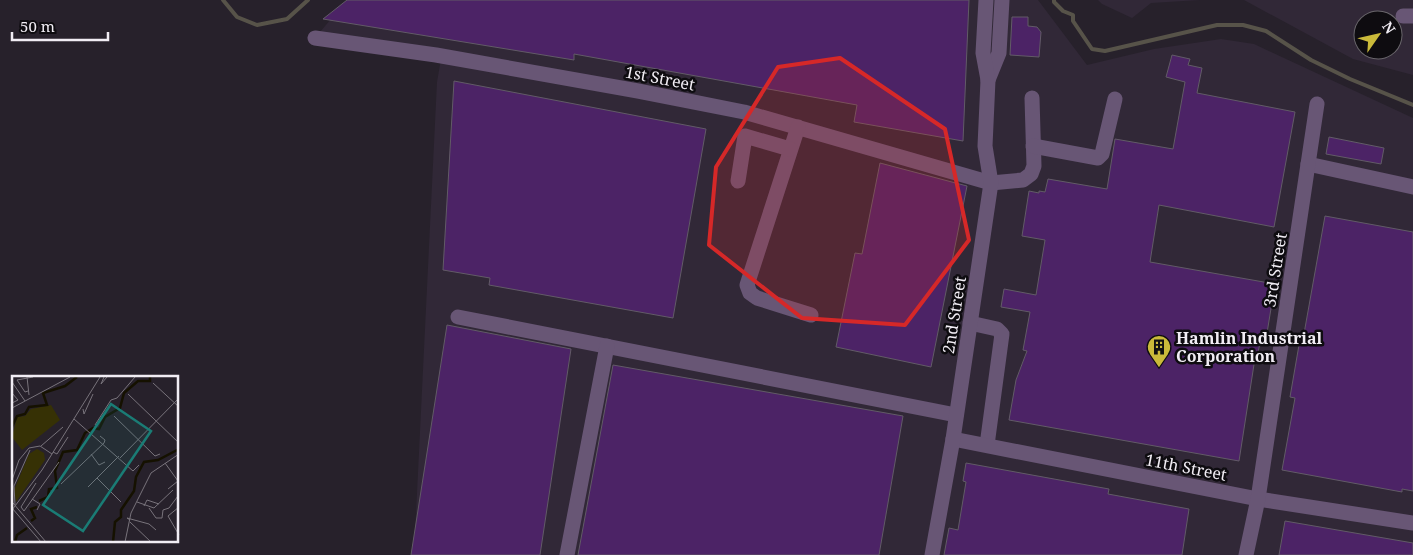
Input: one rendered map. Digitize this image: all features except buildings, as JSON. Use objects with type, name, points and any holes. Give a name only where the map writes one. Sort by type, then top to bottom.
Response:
[{"type":"lane","points":[[986,0],[983,53],[988,80]]},
{"type":"lane","points":[[988,80],[999,53],[1002,0]]},
{"type":"lane","name":"1st Street","points":[[315,38],[436,55],[744,112],[991,182],[1023,180],[1031,174],[1034,166],[1032,98]]},
{"type":"lane","name":"2nd Street","points":[[932,555],[953,439],[991,182],[985,146],[988,80]]},
{"type":"lane","points":[[1033,146],[1098,158],[1102,154],[1115,98]]},
{"type":"lane","name":"3rd Street","points":[[1246,555],[1258,499],[1317,104]]},
{"type":"lane","points":[[798,127],[747,286],[750,293],[757,298],[811,314]]},
{"type":"lane","points":[[738,180],[745,136],[790,149]]},
{"type":"lane","points":[[1308,164],[1413,187]]},
{"type":"lane","points":[[458,317],[956,415]]},
{"type":"lane","points":[[970,323],[997,329],[1002,334],[987,445]]},
{"type":"lane","points":[[567,555],[607,346]]},
{"type":"lane","name":"11th Street","points":[[953,439],[1258,499],[1413,523]]},
{"type":"highlighted area","points":[[840,58],[945,129],[969,240],[905,325],[802,318],[709,245],[716,167],[778,67]]},
{"type":"shaded area","points":[[347,0],[1038,0],[1087,65],[1154,49],[1221,39],[1254,44],[1413,118],[1413,555],[414,555],[437,82],[441,59],[315,38]]},
{"type":"shaded area","points":[[1098,0],[1200,0],[1151,3],[1132,18],[1102,4]]},
{"type":"shaded area","points":[[1244,0],[1413,0],[1413,75],[1357,60],[1403,60],[1403,10],[1353,10],[1353,59]]},
{"type":"waterway","points":[[223,0],[237,17],[257,25],[287,19],[308,0]]},
{"type":"waterway","points":[[1054,0],[1063,11],[1073,15],[1073,21],[1092,49],[1105,51],[1217,25],[1243,25],[1266,31],[1311,60],[1350,79],[1413,105]]},
{"type":"place","name":"Hamlin Industrial Corporation","points":[[1159,368]]}]
